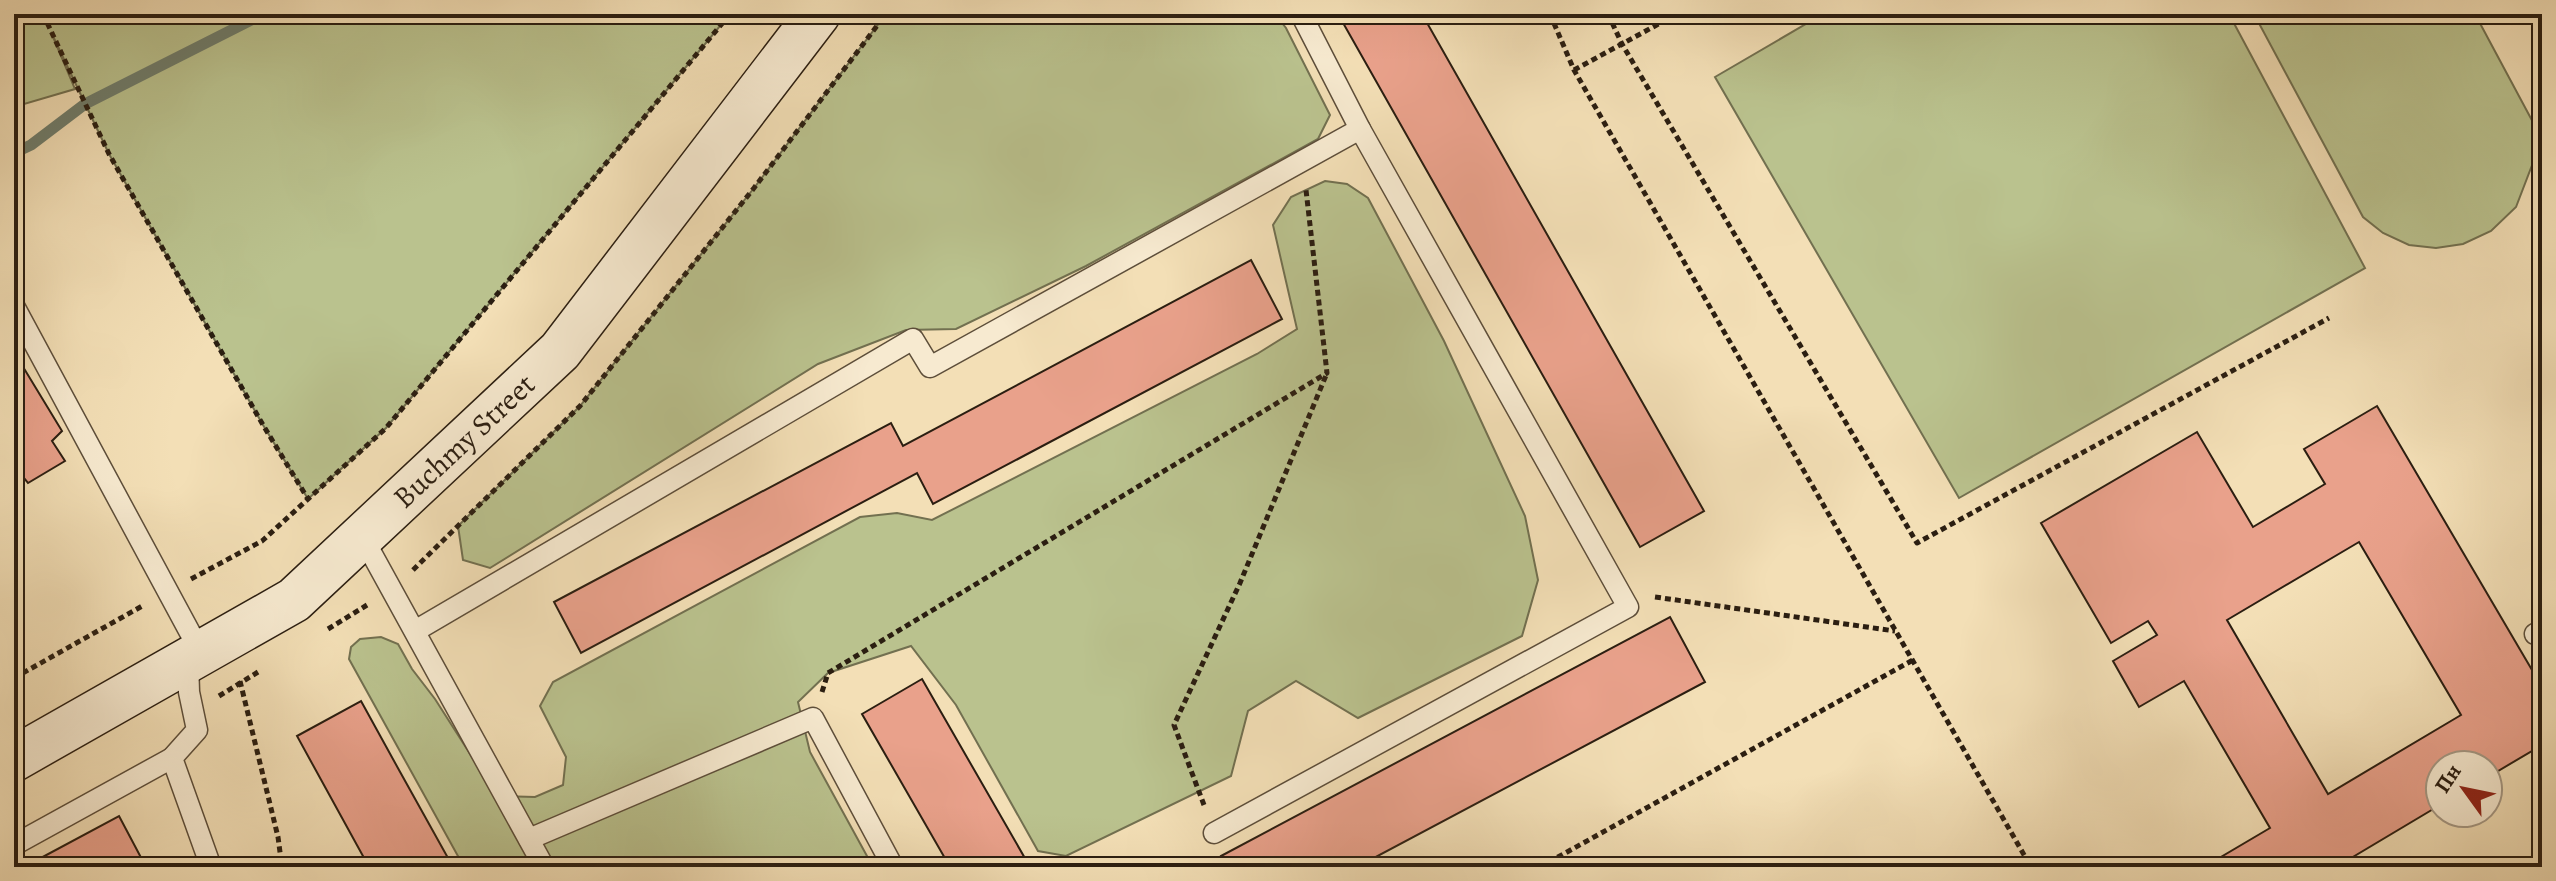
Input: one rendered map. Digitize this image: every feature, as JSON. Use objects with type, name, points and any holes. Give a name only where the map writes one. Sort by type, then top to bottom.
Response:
[{"type":"street","name":"Buchmy Street","points":[[14,759],[294,600],[560,351],[818,14]]},
{"type":"lane","points":[[1214,833],[1628,607],[1360,129],[1301,14]]},
{"type":"lane","points":[[415,631],[913,339],[930,367],[1360,129]]},
{"type":"lane","points":[[14,306],[168,592],[206,650],[189,692],[197,730],[172,758],[14,845]]},
{"type":"lane","points":[[362,536],[544,867]]},
{"type":"lane","points":[[529,839],[813,718],[893,867]]},
{"type":"lane","points":[[172,758],[211,867]]},
{"type":"path","points":[[43,14],[94,124],[168,260],[308,499]]},
{"type":"path","points":[[14,678],[262,541],[386,428],[730,14]]},
{"type":"path","points":[[392,590],[580,406],[754,188],[886,14]]},
{"type":"path","points":[[1550,14],[1574,70],[2031,867]]},
{"type":"path","points":[[1608,14],[1622,44],[1917,543],[2329,318]]},
{"type":"path","points":[[1574,70],[1677,14]]},
{"type":"path","points":[[1214,833],[1174,725],[1240,583],[1327,373],[1303,161]]},
{"type":"path","points":[[813,718],[828,673],[1327,373]]},
{"type":"path","points":[[1619,592],[1896,631]]},
{"type":"path","points":[[206,650],[278,837],[282,867]]},
{"type":"path","points":[[1540,867],[1913,660]]},
{"type":"green space","points":[[14,14],[730,14],[386,428],[308,499],[109,154],[51,32],[75,89],[14,107]]},
{"type":"green space","points":[[886,14],[1275,14],[1286,28],[1330,115],[1318,139],[1086,266],[956,329],[906,330],[818,364],[490,568],[463,560],[458,526],[580,406],[754,188]]},
{"type":"green space","points":[[1823,14],[2229,14],[2365,268],[1959,498],[1715,77]]},
{"type":"green space","points":[[2254,14],[2475,14],[2535,126],[2534,160],[2516,207],[2491,231],[2463,244],[2436,248],[2409,245],[2383,233],[2363,217]]},
{"type":"green space","points":[[1325,181],[1347,184],[1368,198],[1444,341],[1525,516],[1538,580],[1522,636],[1358,718],[1296,681],[1248,711],[1231,776],[1066,856],[1038,851],[956,705],[911,646],[828,673],[798,702],[810,752],[873,867],[464,867],[349,659],[351,647],[360,639],[381,637],[398,644],[497,796],[535,797],[563,785],[566,757],[540,706],[553,682],[860,517],[897,513],[932,520],[1257,354],[1297,329],[1273,225],[1291,197]]},
{"type":"building","points":[[1338,14],[1422,14],[1704,511],[1640,547]]},
{"type":"building","points":[[1251,260],[1282,319],[933,504],[917,473],[581,653],[554,602],[891,423],[903,446]]},
{"type":"building","points":[[14,352],[62,431],[52,441],[65,461],[28,483],[14,466]]},
{"type":"building","points":[[2377,406],[2542,687],[2542,745],[2504,768],[2504,749],[2424,749],[2424,815],[2336,867],[2204,867],[2270,828],[2184,681],[2139,707],[2113,661],[2157,635],[2148,621],[2111,643],[2041,523],[2197,432],[2253,527],[2325,484],[2304,449]],"holes":[[[2359,542],[2461,715],[2328,794],[2227,620]]]},
{"type":"building","points":[[1670,617],[1705,682],[1357,867],[1227,867],[1221,856]]},
{"type":"building","points":[[922,679],[1030,867],[950,867],[862,714]]},
{"type":"building","points":[[361,701],[453,867],[369,867],[297,736]]},
{"type":"building","points":[[119,816],[146,867],[24,867]]},
{"type":"waterway","points":[[14,153],[31,145],[85,104],[263,14]]}]
